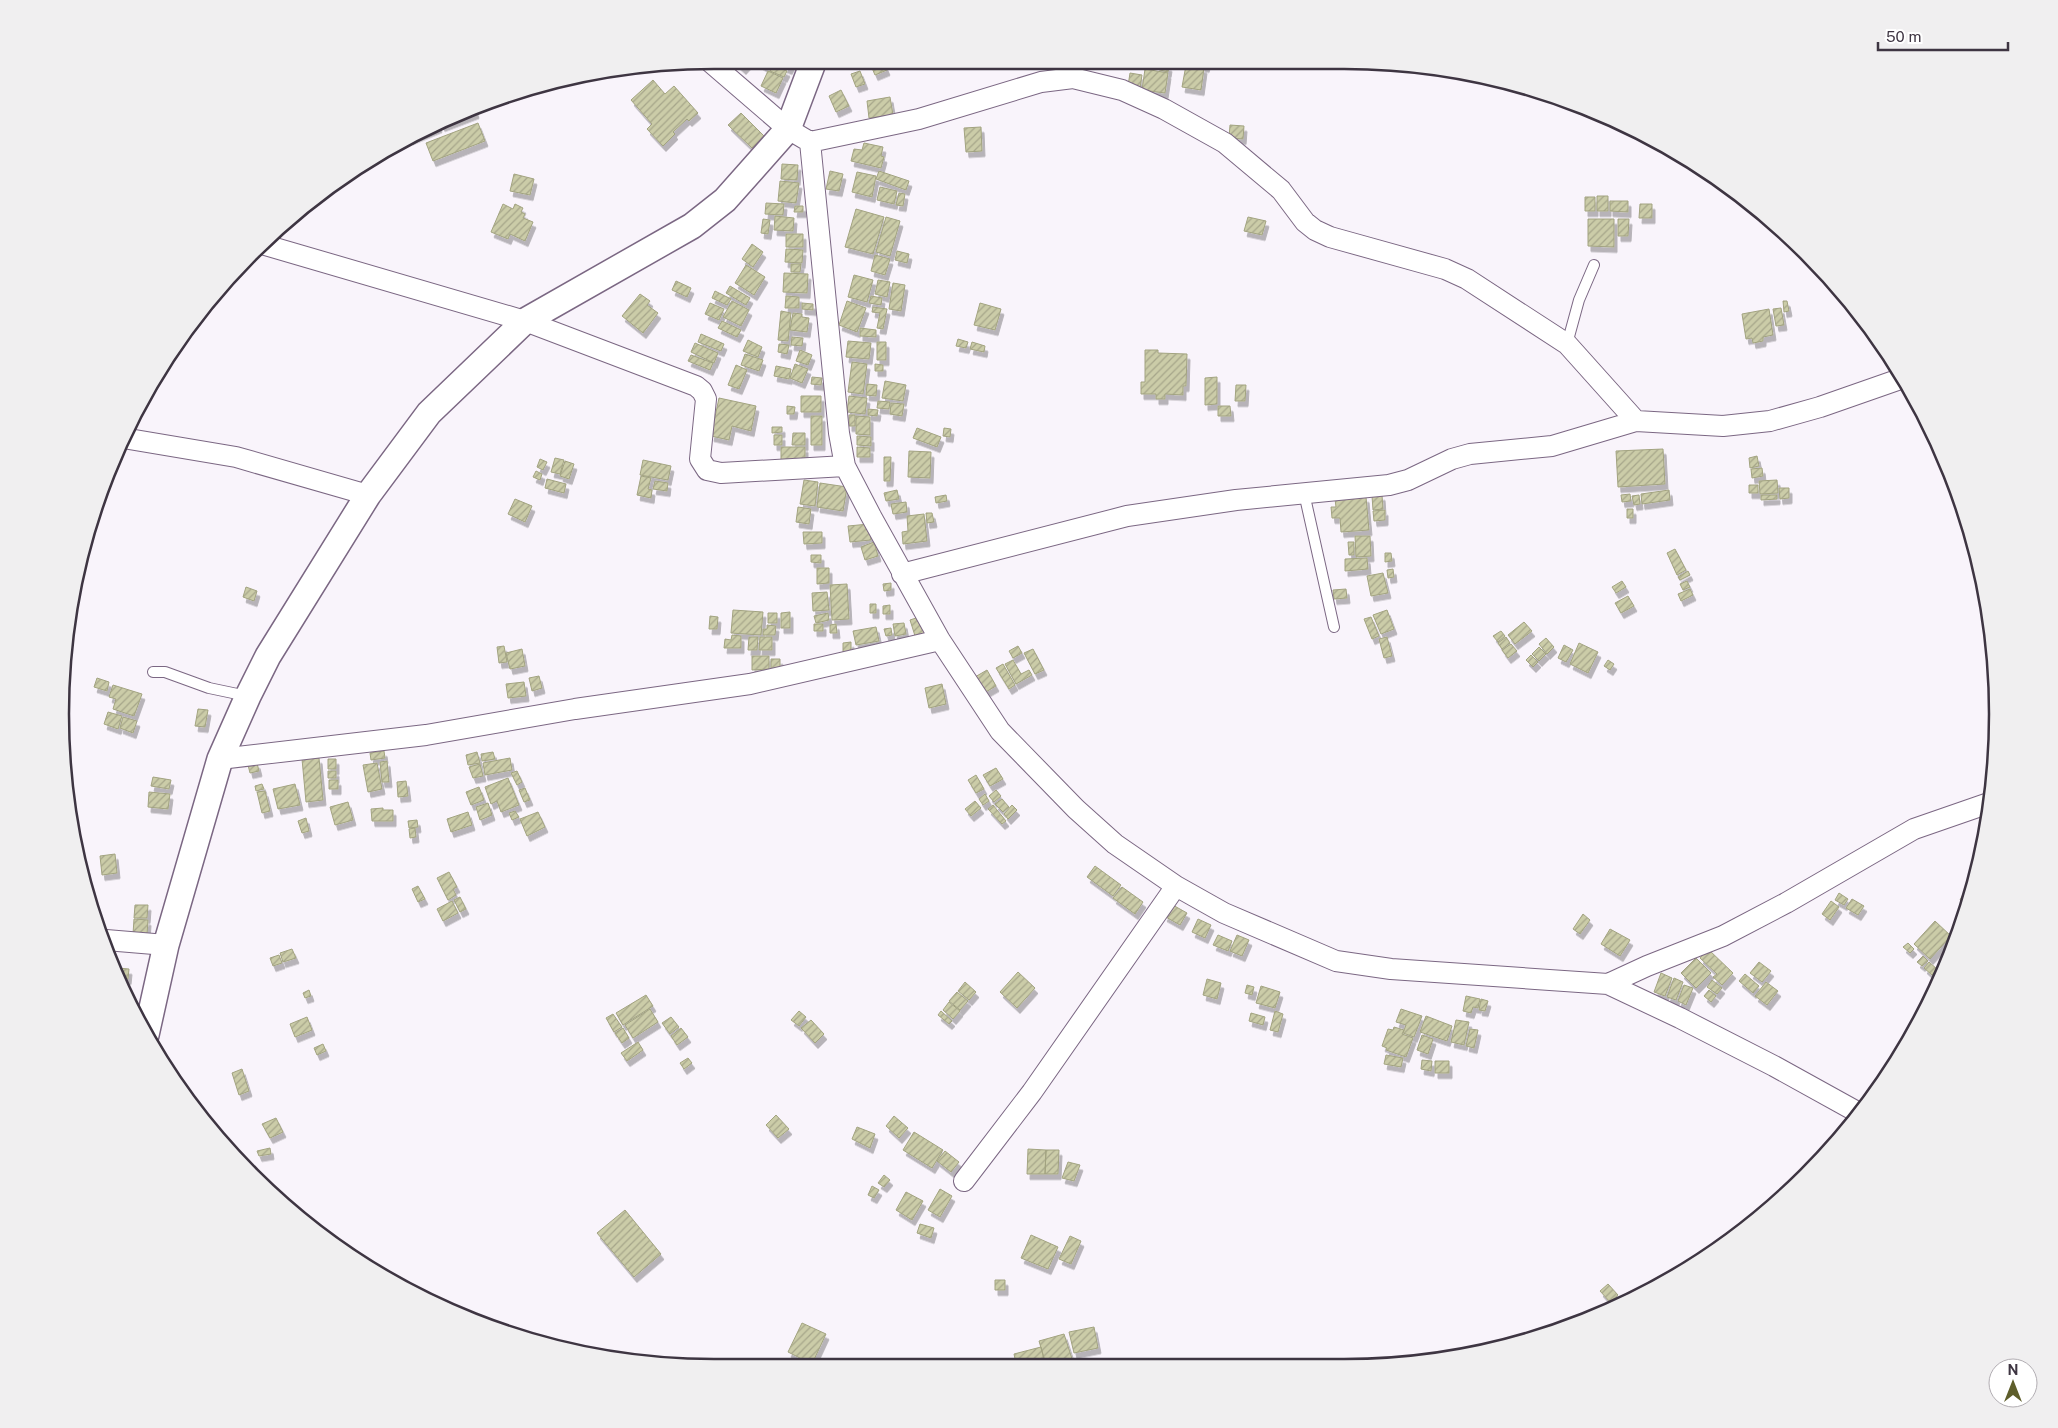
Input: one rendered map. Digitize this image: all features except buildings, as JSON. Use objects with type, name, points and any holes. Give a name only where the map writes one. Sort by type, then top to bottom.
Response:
[{"type":"street","points":[[718,69],[788,129],[810,142],[918,119],[1041,82],[1071,69],[1164,108],[1226,143],[1282,190],[1305,222],[1315,230],[1330,237],[1436,266],[1460,276],[1566,344],[1636,420]]},
{"type":"street","points":[[148,1024],[166,945],[220,759],[268,656],[368,494],[429,413],[526,321],[692,226],[725,200],[788,129],[811,69]]},
{"type":"street","points":[[810,142],[839,433],[845,466],[902,574],[940,640],[1000,731],[1076,809],[1115,844],[1176,886],[1224,913],[1287,938],[1336,961],[1391,969],[1608,984],[1689,1022],[1854,1110]]},
{"type":"street","points":[[270,247],[526,321],[696,386],[702,391],[706,399],[700,459],[706,470],[721,473],[845,466]]},
{"type":"street","points":[[902,574],[1127,516],[1236,500],[1389,484],[1408,480],[1452,459],[1552,446],[1636,420],[1723,426],[1770,420],[1820,407],[1896,380]]},
{"type":"street","points":[[130,439],[236,457],[368,494]]},
{"type":"street","points":[[220,759],[426,734],[575,709],[750,684],[940,640]]},
{"type":"street","points":[[1608,984],[1647,966],[1723,936],[1786,903],[1914,829],[1983,804]]},
{"type":"street","points":[[964,1181],[1032,1092],[1176,886]]},
{"type":"street","points":[[110,940],[166,945]]},
{"type":"lane","points":[[1566,344],[1579,300],[1594,265]]},
{"type":"lane","points":[[1304,493],[1334,627]]},
{"type":"lane","points":[[153,672],[164,672],[209,688],[248,696]]}]
